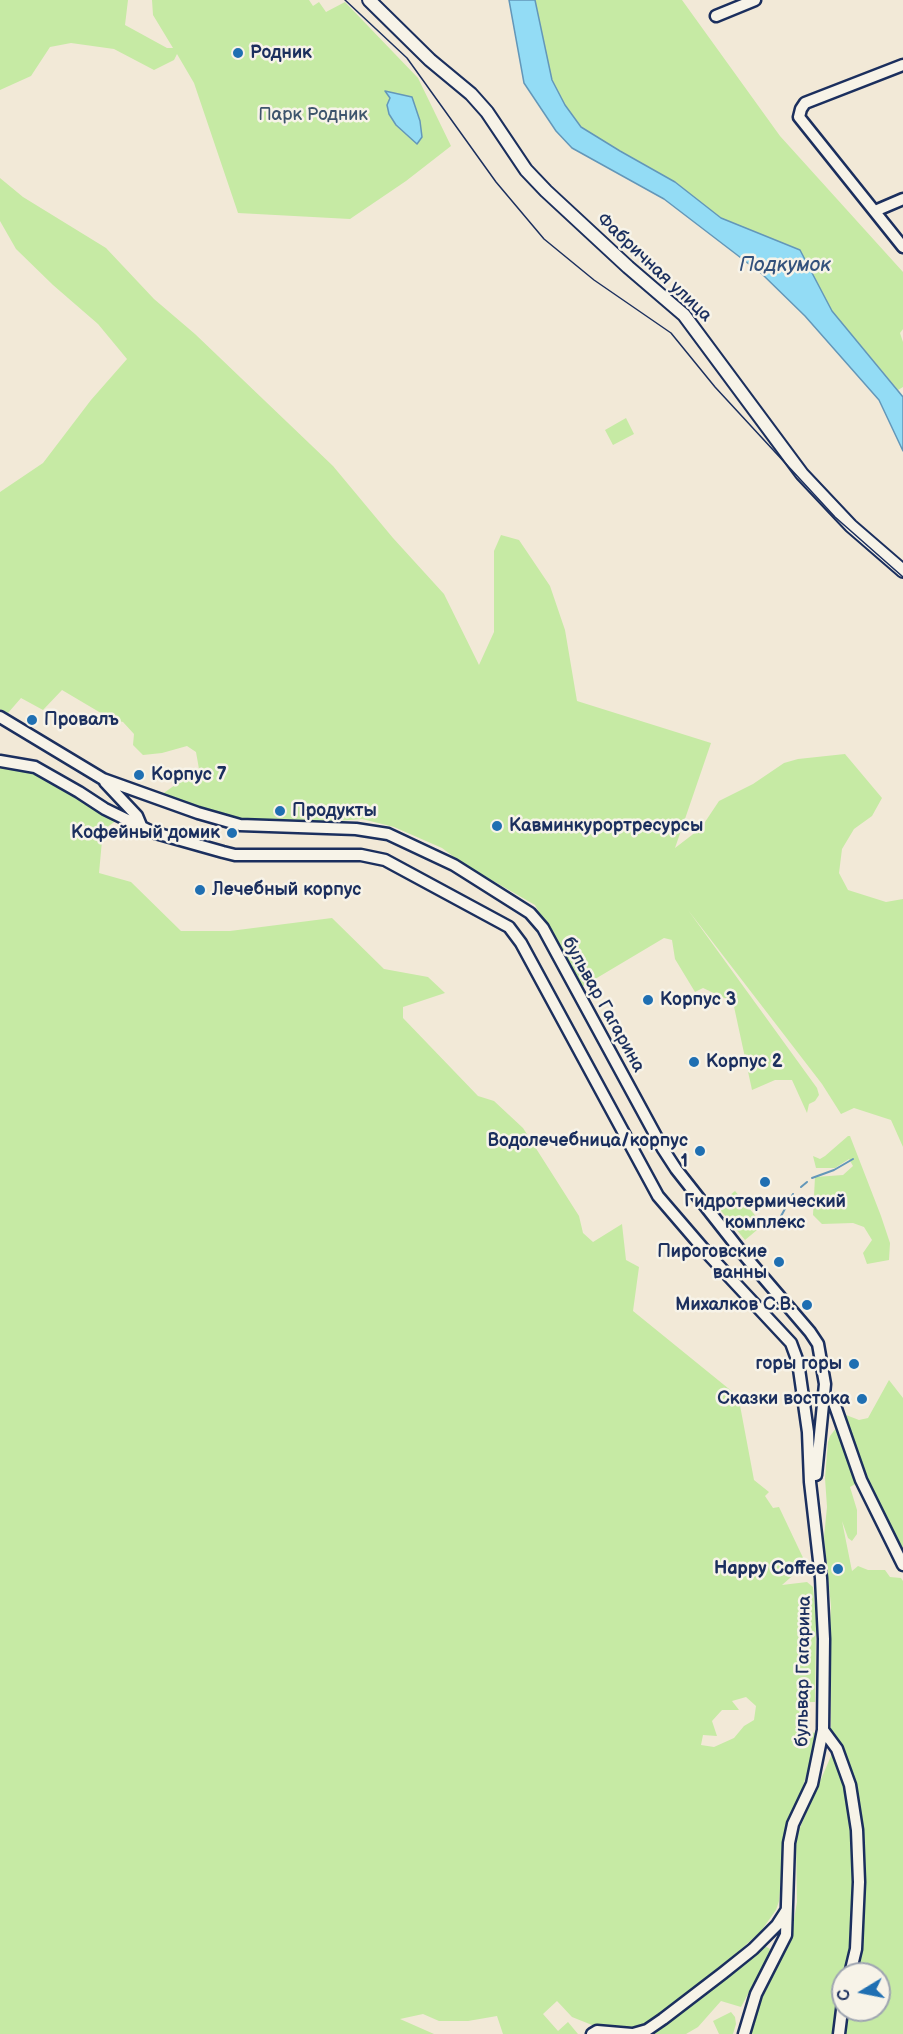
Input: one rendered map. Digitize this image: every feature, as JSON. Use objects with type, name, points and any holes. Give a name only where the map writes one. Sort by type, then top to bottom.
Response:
[{"type":"main road","name":"Фабричная улица","points":[[369,0],[430,60],[471,94],[487,112],[526,170],[546,191],[627,267],[684,315],[802,474],[851,526],[903,571]]},
{"type":"street","points":[[716,16],[755,0]]},
{"type":"street","points":[[903,65],[805,103],[799,117],[903,247]]},
{"type":"street","points":[[875,211],[903,199]]},
{"type":"street","name":"бульвар Гагарина","points":[[0,717],[103,779],[198,813],[240,825],[356,829],[388,834],[454,865],[530,914],[543,928],[676,1169],[818,1344],[825,1384],[816,1462],[814,1511]]},
{"type":"street","name":"бульвар Гагарина","points":[[0,761],[35,767],[105,809],[142,828],[235,855],[373,856],[395,865],[509,927],[521,943],[658,1196],[699,1244],[791,1343],[798,1362],[808,1432],[822,1578],[823,1730],[812,1784],[793,1824],[789,1843],[786,1935],[756,1994],[744,2034]]},
{"type":"street","name":"бульвар Гагарина","points":[[103,779],[137,816],[142,828]]},
{"type":"street","points":[[824,1398],[833,1400],[861,1480],[903,1565]]},
{"type":"street","points":[[823,1730],[837,1749],[850,1785],[857,1830],[859,1882],[856,1949],[853,1962]]},
{"type":"street","points":[[592,2034],[597,2031],[633,2034],[647,2030],[753,1949],[777,1925],[788,1908]]},
{"type":"green space","name":"Парк Родник","points":[[0,0],[128,0],[125,25],[167,48],[173,48],[153,15],[152,0],[309,0],[313,6],[319,2],[326,12],[345,2],[418,78],[451,146],[406,181],[350,219],[238,213],[194,83],[177,54],[174,60],[154,70],[114,49],[71,43],[50,47],[31,76],[0,90]]},
{"type":"green space","points":[[535,0],[682,0],[780,136],[903,272],[903,329],[900,333],[903,342],[903,387],[898,390],[832,311],[800,250],[721,218],[675,182],[581,127],[565,105],[552,80]]},
{"type":"green space","points":[[0,178],[23,197],[106,248],[154,299],[195,334],[333,466],[393,538],[444,594],[479,665],[494,632],[494,551],[501,535],[519,540],[550,586],[565,630],[577,701],[711,743],[675,848],[701,828],[719,801],[753,784],[784,763],[798,759],[845,754],[882,798],[872,816],[854,829],[842,849],[839,873],[848,890],[886,902],[903,899],[903,1147],[891,1120],[854,1108],[841,1114],[822,1084],[688,910],[817,1088],[819,1095],[809,1104],[807,1113],[792,1080],[775,1080],[752,1090],[733,1002],[703,988],[695,992],[675,959],[672,940],[664,938],[580,988],[535,905],[462,863],[442,848],[394,827],[362,819],[244,821],[161,795],[182,780],[195,777],[199,769],[196,752],[187,746],[162,753],[143,755],[133,745],[134,734],[123,722],[111,719],[62,690],[43,710],[21,698],[8,713],[0,709],[0,492],[43,463],[91,400],[127,359],[98,324],[16,249],[0,221]]},
{"type":"green space","points":[[626,418],[634,434],[613,445],[605,430]]},
{"type":"green space","points":[[0,763],[32,770],[120,818],[103,830],[99,873],[131,882],[181,931],[230,931],[332,918],[384,969],[428,977],[445,993],[403,1007],[403,1018],[478,1096],[494,1101],[523,1128],[579,1216],[583,1233],[593,1242],[622,1224],[626,1260],[639,1267],[633,1311],[734,1393],[739,1400],[754,1480],[769,1492],[765,1496],[773,1508],[779,1507],[806,1564],[782,1585],[807,1582],[813,1587],[816,1618],[815,1702],[804,1702],[806,1732],[817,1733],[802,1789],[787,1821],[779,1901],[776,1910],[761,1931],[739,1951],[646,2025],[632,2030],[597,2027],[572,2017],[557,2001],[543,2014],[558,2031],[568,2022],[578,2034],[503,2034],[497,2016],[468,2021],[439,2021],[423,2014],[400,2019],[434,2034],[0,2034]],"holes":[[[746,1697],[756,1706],[754,1720],[744,1726],[734,1738],[714,1747],[701,1745],[703,1735],[717,1736],[712,1721],[722,1710],[739,1710],[732,1701]]]},
{"type":"green space","points":[[850,1136],[890,1243],[889,1260],[867,1264],[863,1253],[872,1240],[864,1227],[853,1223],[822,1224],[813,1215],[815,1177],[843,1175],[853,1166],[849,1159],[835,1168],[816,1168],[813,1156],[820,1159]]},
{"type":"green space","points":[[735,1191],[763,1225],[745,1240],[717,1206]]},
{"type":"green space","points":[[889,1380],[903,1398],[903,1557],[864,1479],[850,1487],[857,1510],[857,1534],[852,1541],[848,1538],[842,1521],[852,1571],[858,1566],[868,1570],[885,1570],[890,1577],[901,1578],[903,1581],[903,2034],[748,2034],[770,1976],[792,1931],[797,1902],[796,1837],[831,1756],[831,1668],[828,1657],[831,1606],[824,1537],[828,1442],[846,1415],[859,1420],[868,1418]]},
{"type":"green space","points":[[763,1945],[770,1949],[768,1957],[741,2007],[721,2001],[698,2027],[686,2034],[653,2034],[710,1992]]},
{"type":"green space","points":[[731,2012],[736,2024],[733,2034],[719,2034],[713,2021]]},
{"type":"water","name":"Подкумок","points":[[509,0],[535,0],[552,80],[565,105],[581,127],[675,182],[721,218],[800,250],[832,311],[903,397],[903,451],[879,400],[805,316],[762,274],[664,199],[572,148],[556,131],[524,83]]},
{"type":"water","points":[[385,91],[412,97],[420,121],[422,137],[417,144],[396,125],[389,114],[387,105],[390,98]]},
{"type":"waterway","points":[[812,1178],[834,1170],[853,1159]]},
{"type":"waterway","points":[[801,1187],[807,1182]]},
{"type":"waterway","points":[[774,1229],[793,1194]]},
{"type":"tram line","points":[[345,0],[407,58],[496,182],[544,239],[594,280],[671,333],[715,387],[835,517],[903,577]]},
{"type":"place","name":"Родник","points":[[238,53]]},
{"type":"place","name":"Провалъ","points":[[32,720]]},
{"type":"place","name":"Корпус 7","points":[[139,775]]},
{"type":"place","name":"Продукты","points":[[280,811]]},
{"type":"place","name":"Кавминкурортресурсы","points":[[497,826]]},
{"type":"place","name":"Кофейный домик","points":[[232,833]]},
{"type":"place","name":"Лечебный корпус","points":[[200,890]]},
{"type":"place","name":"Корпус 3","points":[[648,1000]]},
{"type":"place","name":"Корпус 2","points":[[694,1062]]},
{"type":"place","name":"Водолечебница/корпус 1","points":[[700,1151]]},
{"type":"place","name":"Гидротермический комплекс","points":[[765,1182]]},
{"type":"place","name":"Пироговские ванны","points":[[779,1262]]},
{"type":"place","name":"Михалков С.В.","points":[[807,1305]]},
{"type":"place","name":"горы горы","points":[[854,1364]]},
{"type":"place","name":"Сказки востока","points":[[862,1399]]},
{"type":"place","name":"Happy Coffee","points":[[838,1569]]}]
